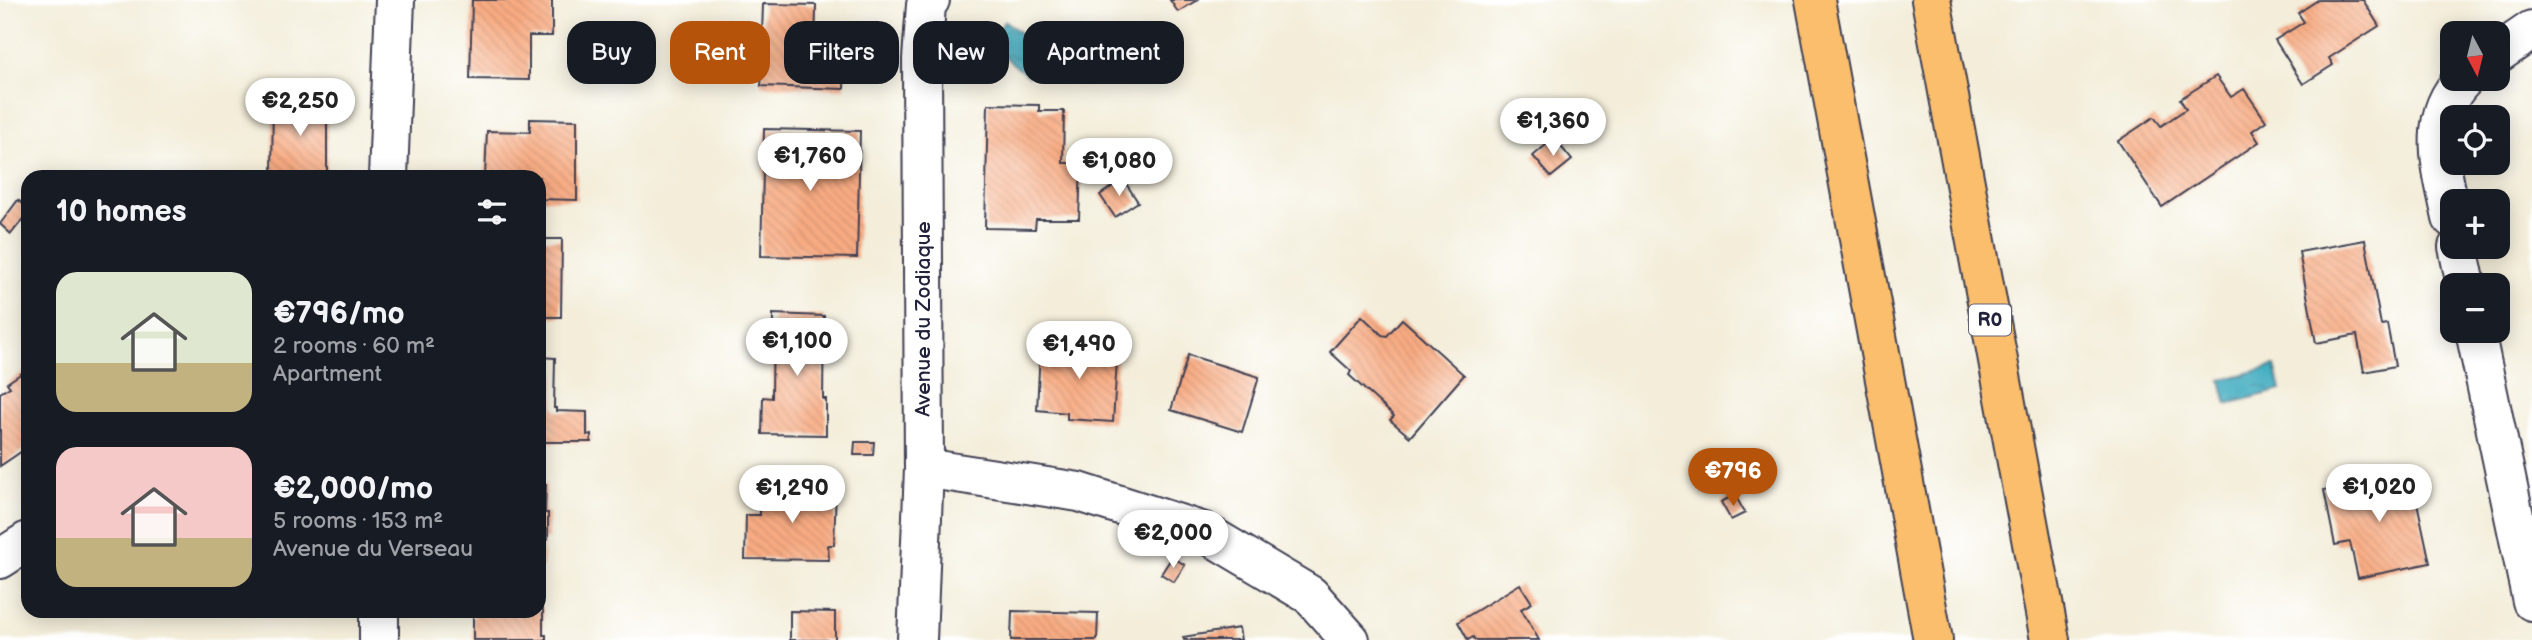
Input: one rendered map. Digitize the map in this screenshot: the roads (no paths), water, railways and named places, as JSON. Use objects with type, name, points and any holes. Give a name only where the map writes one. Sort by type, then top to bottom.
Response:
[{"type":"highway","points":[[1815,0],[1933,640]]},
{"type":"highway","name":"R0","points":[[1931,0],[2050,640]]},
{"type":"street","points":[[388,170],[395,0]]},
{"type":"street","name":"Avenue du Zodiaque","points":[[917,640],[924,468],[922,59],[926,5],[930,0]]},
{"type":"street","points":[[2510,45],[2532,30]]},
{"type":"street","points":[[2446,189],[2438,147],[2441,118],[2452,91]]},
{"type":"street","points":[[2478,343],[2530,579]]},
{"type":"street","points":[[924,468],[1079,492],[1204,532],[1310,595],[1350,640]]},
{"type":"street","points":[[0,559],[21,546]]},
{"type":"street","points":[[379,618],[379,640]]},
{"type":"water","points":[[1009,24],[1023,35],[1023,72],[1009,60]]},
{"type":"water","points":[[2275,366],[2281,390],[2227,404],[2221,380]]}]
